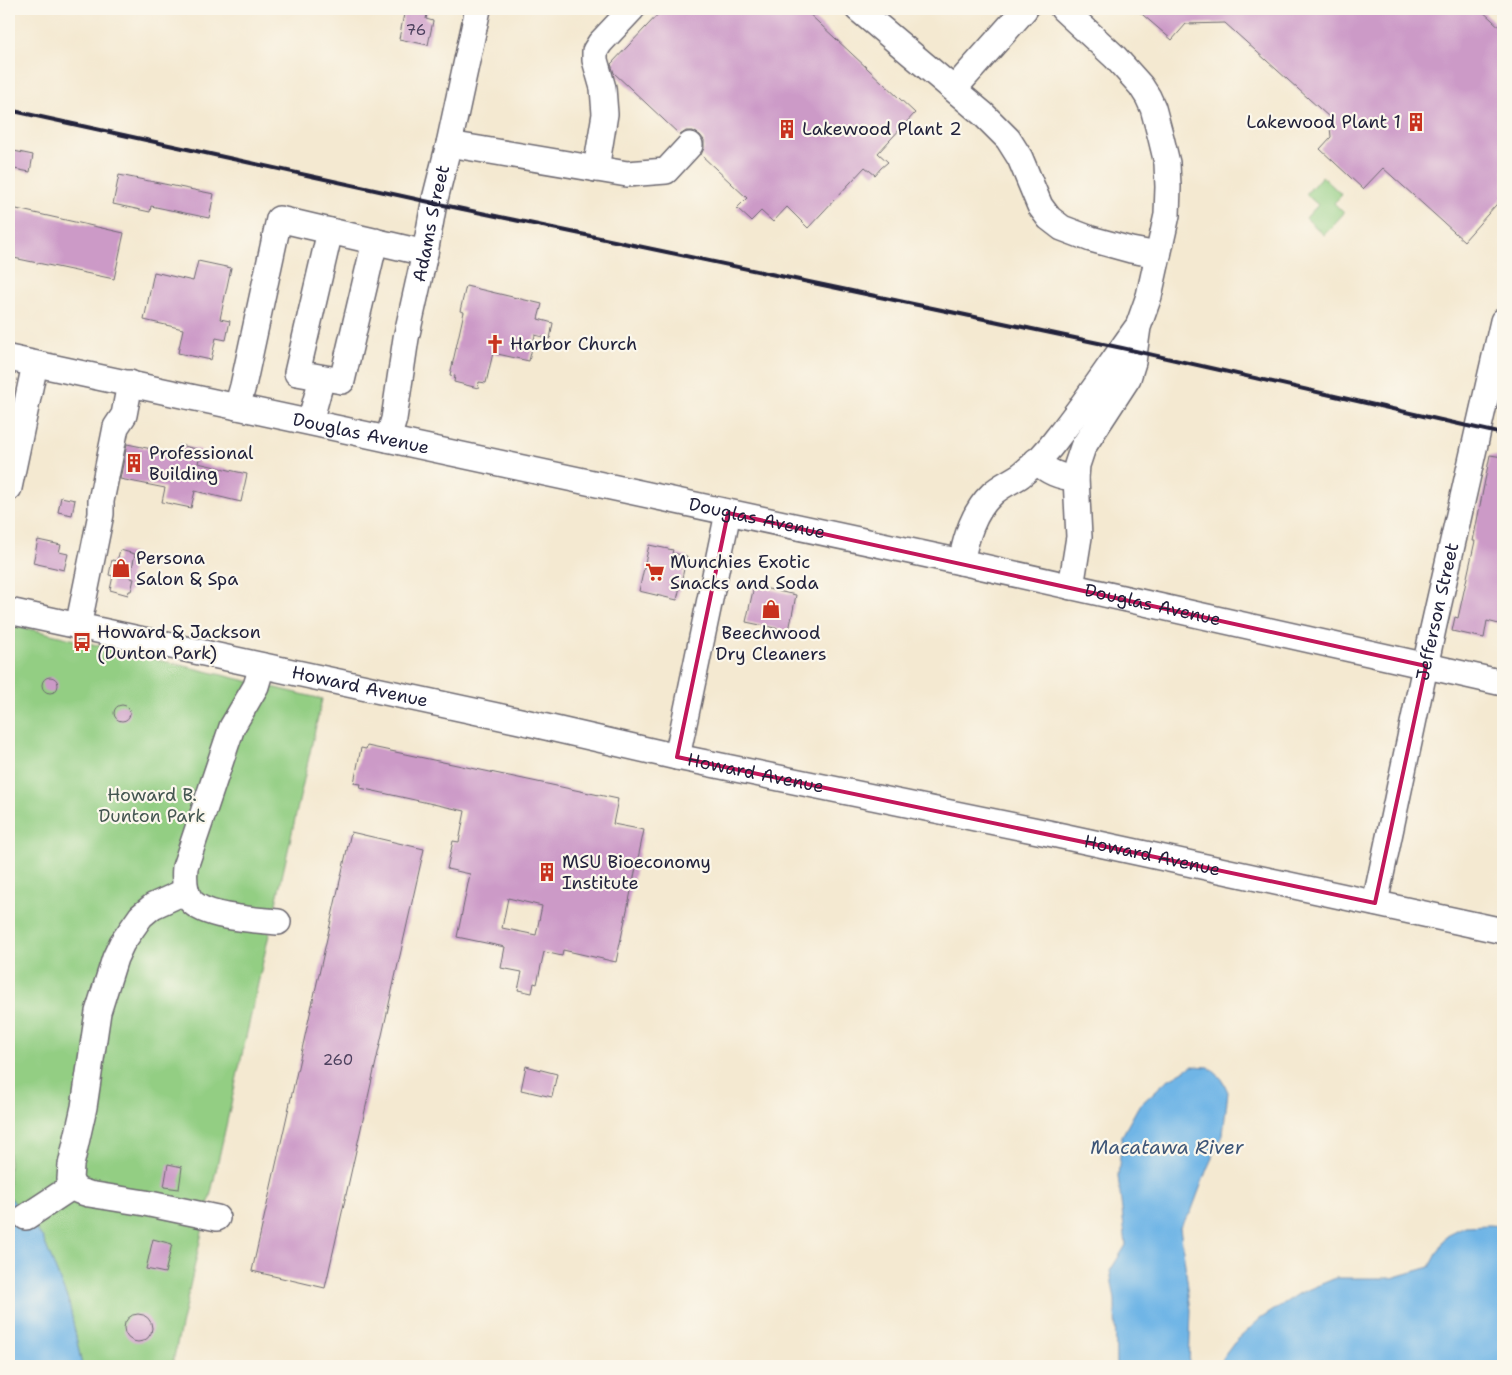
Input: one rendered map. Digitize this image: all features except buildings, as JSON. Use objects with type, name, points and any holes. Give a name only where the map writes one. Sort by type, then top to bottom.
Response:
[{"type":"street","name":"Adams Street","points":[[388,439],[394,419],[406,338],[434,203],[449,144],[478,9]]},
{"type":"street","points":[[596,169],[605,114],[603,88],[595,60],[596,51],[600,43],[632,9]]},
{"type":"street","points":[[858,9],[996,126],[1016,150],[1040,206],[1049,218],[1062,228],[1091,239],[1158,255]]},
{"type":"street","points":[[954,89],[1025,9]]},
{"type":"street","points":[[1063,9],[1132,75],[1148,97],[1162,138],[1167,163],[1168,187],[1167,215],[1149,296],[1138,327],[1133,362],[1128,378],[1083,447],[1078,465],[1076,478],[1079,537],[1071,587]]},
{"type":"street","points":[[449,144],[627,174],[666,171],[690,145]]},
{"type":"street","points":[[237,407],[279,219],[425,253]]},
{"type":"street","points":[[330,231],[296,373],[342,381],[375,242]]},
{"type":"street","name":"Jefferson Street","points":[[1375,902],[1437,610],[1503,321]]},
{"type":"street","points":[[961,562],[970,528],[976,514],[992,494],[1021,475],[1058,438],[1138,327]]},
{"type":"street","name":"Douglas Avenue","points":[[9,358],[961,562],[1503,682]]},
{"type":"street","points":[[9,488],[35,364]]},
{"type":"street","points":[[310,422],[322,378]]},
{"type":"street","points":[[78,627],[101,514],[101,501],[116,427],[124,415],[130,383]]},
{"type":"street","points":[[1036,461],[1045,470],[1056,475],[1076,478]]},
{"type":"street","points":[[677,757],[728,513]]},
{"type":"street","name":"Howard Avenue","points":[[9,611],[511,719],[677,757],[1058,835],[1503,931]]},
{"type":"street","points":[[262,666],[256,686],[232,727],[185,867],[184,878],[186,891],[191,900],[198,907],[208,912],[278,922]]},
{"type":"street","points":[[186,891],[153,906],[141,916],[122,943],[115,958],[98,1012],[84,1107],[71,1165],[70,1179],[73,1186],[79,1191],[89,1194],[217,1218]]},
{"type":"street","points":[[26,1217],[73,1186]]},
{"type":"highlighted area","points":[[728,513],[1426,666],[1375,903],[677,757]]},
{"type":"green space","points":[[1322,176],[1342,195],[1334,203],[1344,213],[1324,235],[1306,218],[1318,205],[1306,194]]},
{"type":"green space","name":"Howard B. Dunton Park","points":[[9,624],[322,699],[172,1366],[82,1366],[69,1303],[43,1238],[9,1196]]},
{"type":"water","name":"Macatawa River","points":[[1192,1066],[1209,1067],[1222,1079],[1228,1092],[1223,1134],[1207,1169],[1191,1212],[1180,1227],[1191,1310],[1189,1366],[1116,1366],[1115,1300],[1110,1271],[1126,1245],[1118,1176],[1122,1136],[1138,1107],[1166,1081]]},
{"type":"water","points":[[9,1196],[43,1238],[69,1303],[82,1366],[9,1366]]},
{"type":"water","points":[[1465,1226],[1503,1226],[1503,1366],[1217,1366],[1234,1343],[1260,1319],[1300,1293],[1336,1278],[1392,1278],[1430,1267],[1447,1235]]},
{"type":"railway","points":[[9,110],[434,203],[1122,348],[1503,434]]},
{"type":"place","name":"Lakewood Plant 1","points":[[1416,122]]},
{"type":"place","name":"Lakewood Plant 2","points":[[787,129]]},
{"type":"place","name":"Harbor Church","points":[[495,344]]},
{"type":"place","name":"Professional Building","points":[[134,463]]},
{"type":"place","name":"Persona Salon & Spa","points":[[121,568]]},
{"type":"place","name":"Munchies Exotic Snacks and Soda","points":[[655,572]]},
{"type":"place","name":"Beechwood Dry Cleaners","points":[[771,609]]},
{"type":"place","name":"Howard & Jackson (Dunton Park)","points":[[82,642]]},
{"type":"place","name":"MSU Bioeconomy Institute","points":[[547,872]]}]
